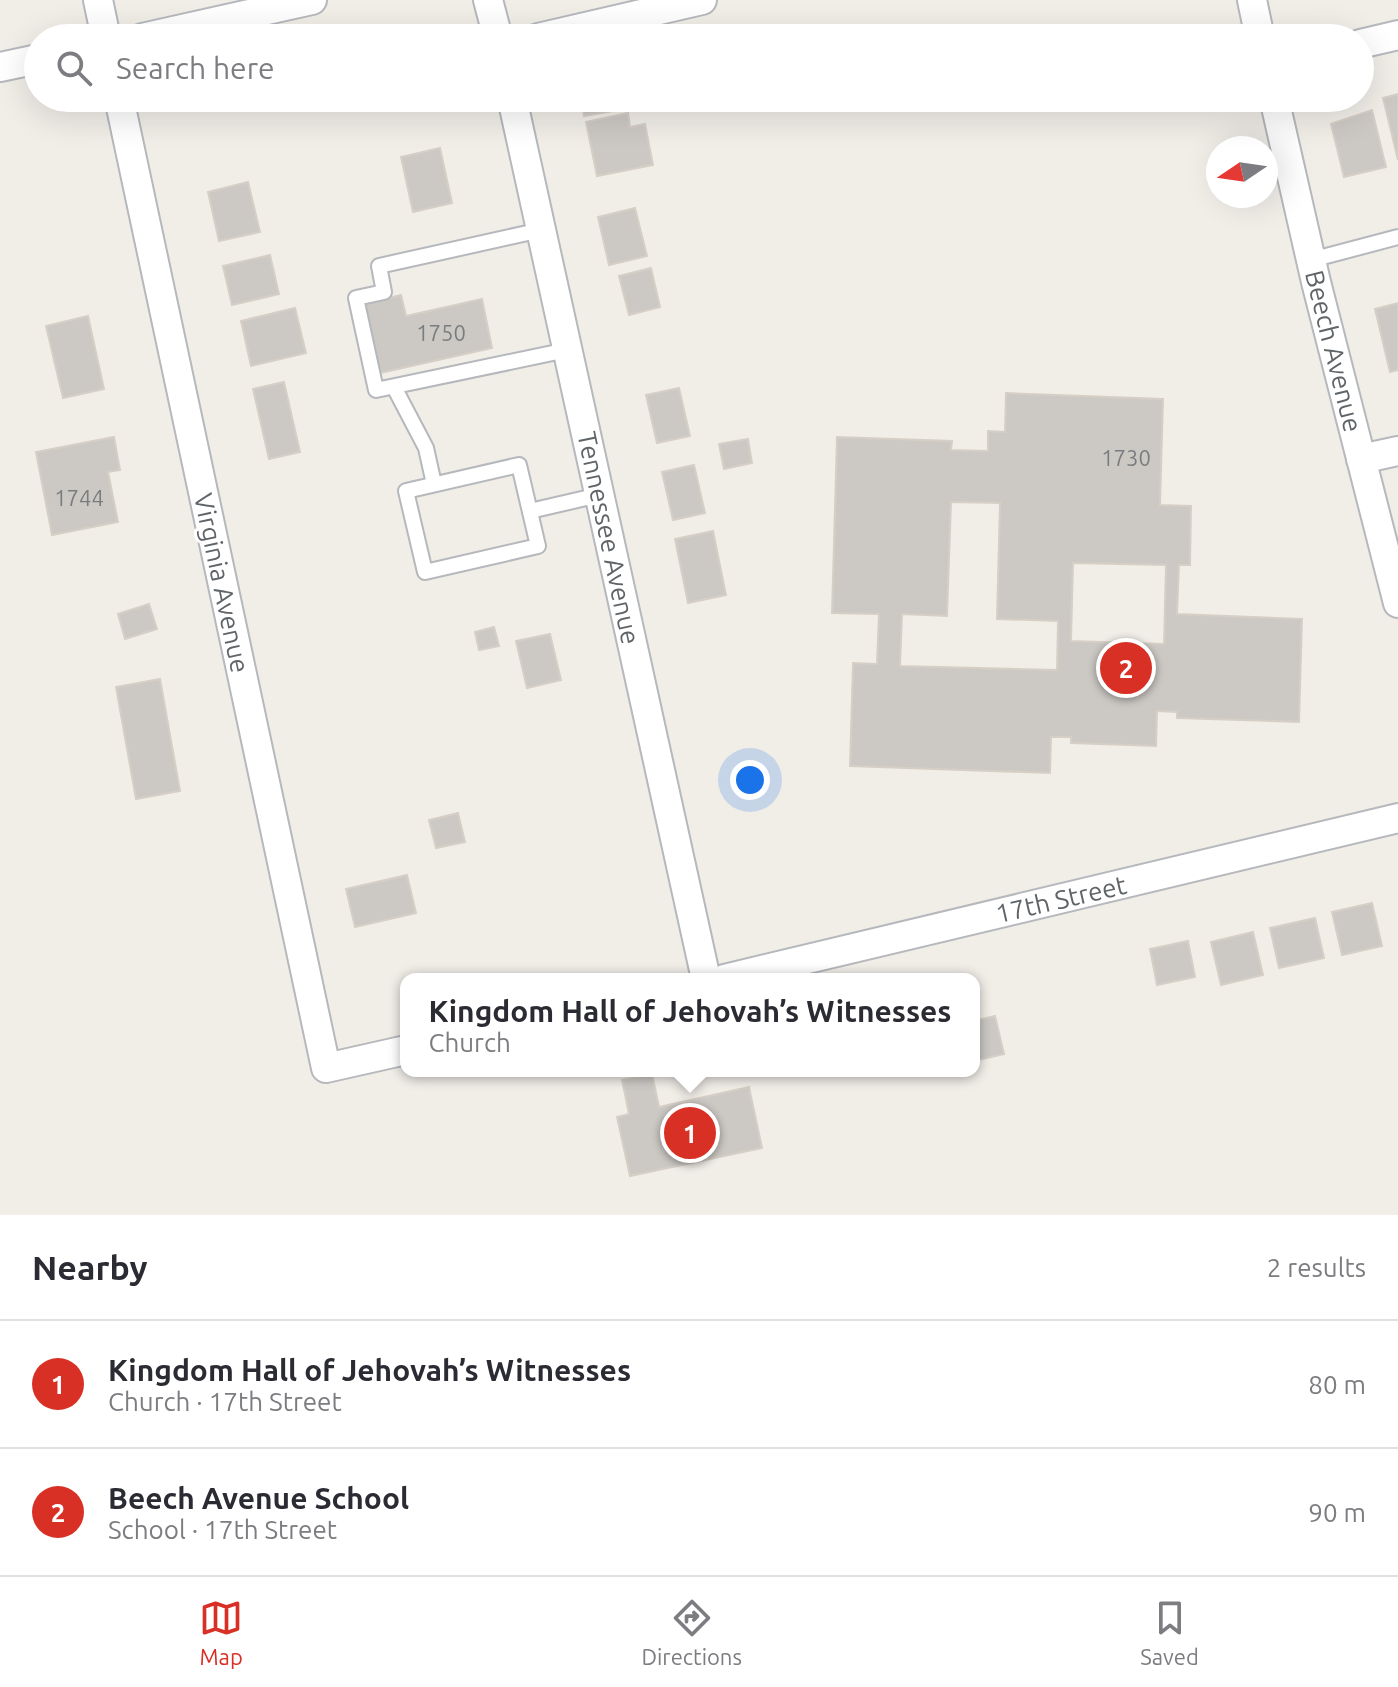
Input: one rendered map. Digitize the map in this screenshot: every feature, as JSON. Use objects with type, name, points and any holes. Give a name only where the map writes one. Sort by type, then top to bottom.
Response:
[{"type":"street","points":[[98,0],[103,24]]},
{"type":"street","points":[[205,24],[312,0]]},
{"type":"street","points":[[488,0],[494,24]]},
{"type":"street","points":[[598,24],[702,0]]},
{"type":"street","points":[[1252,0],[1257,24]]},
{"type":"street","points":[[1374,41],[1398,35]]},
{"type":"street","points":[[0,67],[24,62]]},
{"type":"street","name":"Virginia Avenue","points":[[122,112],[326,1068],[400,1051]]},
{"type":"street","name":"Tennessee Avenue","points":[[515,112],[705,973]]},
{"type":"street","name":"Beech Avenue","points":[[1277,112],[1311,260],[1398,603]]},
{"type":"street","points":[[1361,459],[1398,451]]},
{"type":"street","name":"17th Street","points":[[749,973],[1398,818]]},
{"type":"lane","points":[[541,230],[379,266],[384,292],[356,298],[376,390],[567,350]]},
{"type":"lane","points":[[1311,260],[1398,237]]},
{"type":"lane","points":[[394,387],[426,448],[434,484]]},
{"type":"lane","points":[[519,465],[530,511],[538,546],[425,572],[406,491],[519,465]]},
{"type":"lane","points":[[530,511],[599,495]]},
{"type":"building","points":[[1398,94],[1398,160],[1383,98]]},
{"type":"building","points":[[583,112],[607,112],[584,116]]},
{"type":"building","points":[[1372,112],[1386,167],[1344,177],[1331,124]]},
{"type":"building","points":[[628,113],[630,127],[645,124],[653,165],[597,176],[586,122]]},
{"type":"building","points":[[440,148],[452,203],[413,212],[401,157]]},
{"type":"building","points":[[248,182],[260,232],[219,241],[208,192]]},
{"type":"building","points":[[635,208],[647,256],[609,265],[598,217]]},
{"type":"building","points":[[270,255],[279,294],[232,305],[223,266]]},
{"type":"building","points":[[651,268],[660,307],[629,315],[619,276]]},
{"type":"building","points":[[401,295],[406,316],[482,299],[492,348],[380,373],[364,304]]},
{"type":"building","points":[[1398,303],[1398,370],[1390,372],[1375,309]]},
{"type":"building","points":[[295,308],[306,353],[251,366],[241,321]]},
{"type":"building","points":[[88,316],[104,389],[63,398],[46,326]]},
{"type":"building","points":[[284,382],[300,452],[269,459],[253,389]]},
{"type":"building","points":[[679,388],[690,436],[657,443],[646,395]]},
{"type":"building","points":[[1006,393],[1163,399],[1160,505],[1191,506],[1190,565],[1179,565],[1177,614],[1302,619],[1299,722],[1177,718],[1177,712],[1157,711],[1156,746],[1071,743],[1071,737],[1051,737],[1050,773],[850,766],[853,663],[877,664],[879,614],[832,613],[837,437],[952,441],[951,450],[988,451],[988,431],[1005,432]],"holes":[[[951,502],[1000,503],[997,619],[1058,621],[1057,670],[900,666],[902,614],[947,616]],[[1073,563],[1166,565],[1164,644],[1071,641]]]},
{"type":"building","points":[[114,437],[120,470],[108,472],[118,522],[52,535],[36,452]]},
{"type":"building","points":[[748,439],[752,463],[724,469],[719,444]]},
{"type":"building","points":[[694,465],[705,513],[673,520],[662,472]]},
{"type":"building","points":[[713,531],[726,595],[688,603],[675,539]]},
{"type":"building","points":[[149,604],[157,629],[125,639],[118,614]]},
{"type":"building","points":[[494,627],[499,646],[479,650],[475,632]]},
{"type":"building","points":[[550,634],[561,680],[527,688],[516,641]]},
{"type":"building","points":[[160,679],[180,791],[136,799],[116,687]]},
{"type":"building","points":[[458,813],[465,842],[436,848],[429,820]]},
{"type":"building","points":[[407,875],[416,913],[355,927],[346,889]]},
{"type":"building","points":[[1372,903],[1382,946],[1342,955],[1332,912]]},
{"type":"building","points":[[1315,918],[1324,958],[1279,968],[1270,928]]},
{"type":"building","points":[[1253,932],[1263,975],[1221,985],[1211,942]]},
{"type":"building","points":[[1188,941],[1195,977],[1157,985],[1150,949]]},
{"type":"building","points":[[995,1016],[1004,1054],[980,1060],[980,1020]]},
{"type":"building","points":[[653,1077],[659,1107],[749,1087],[762,1148],[630,1176],[617,1117],[629,1114],[622,1080]]},
{"type":"place","name":"Beech Avenue School","points":[[1126,668]]},
{"type":"place","name":"Kingdom Hall of Jehovah’s Witnesses","points":[[690,1133]]}]
